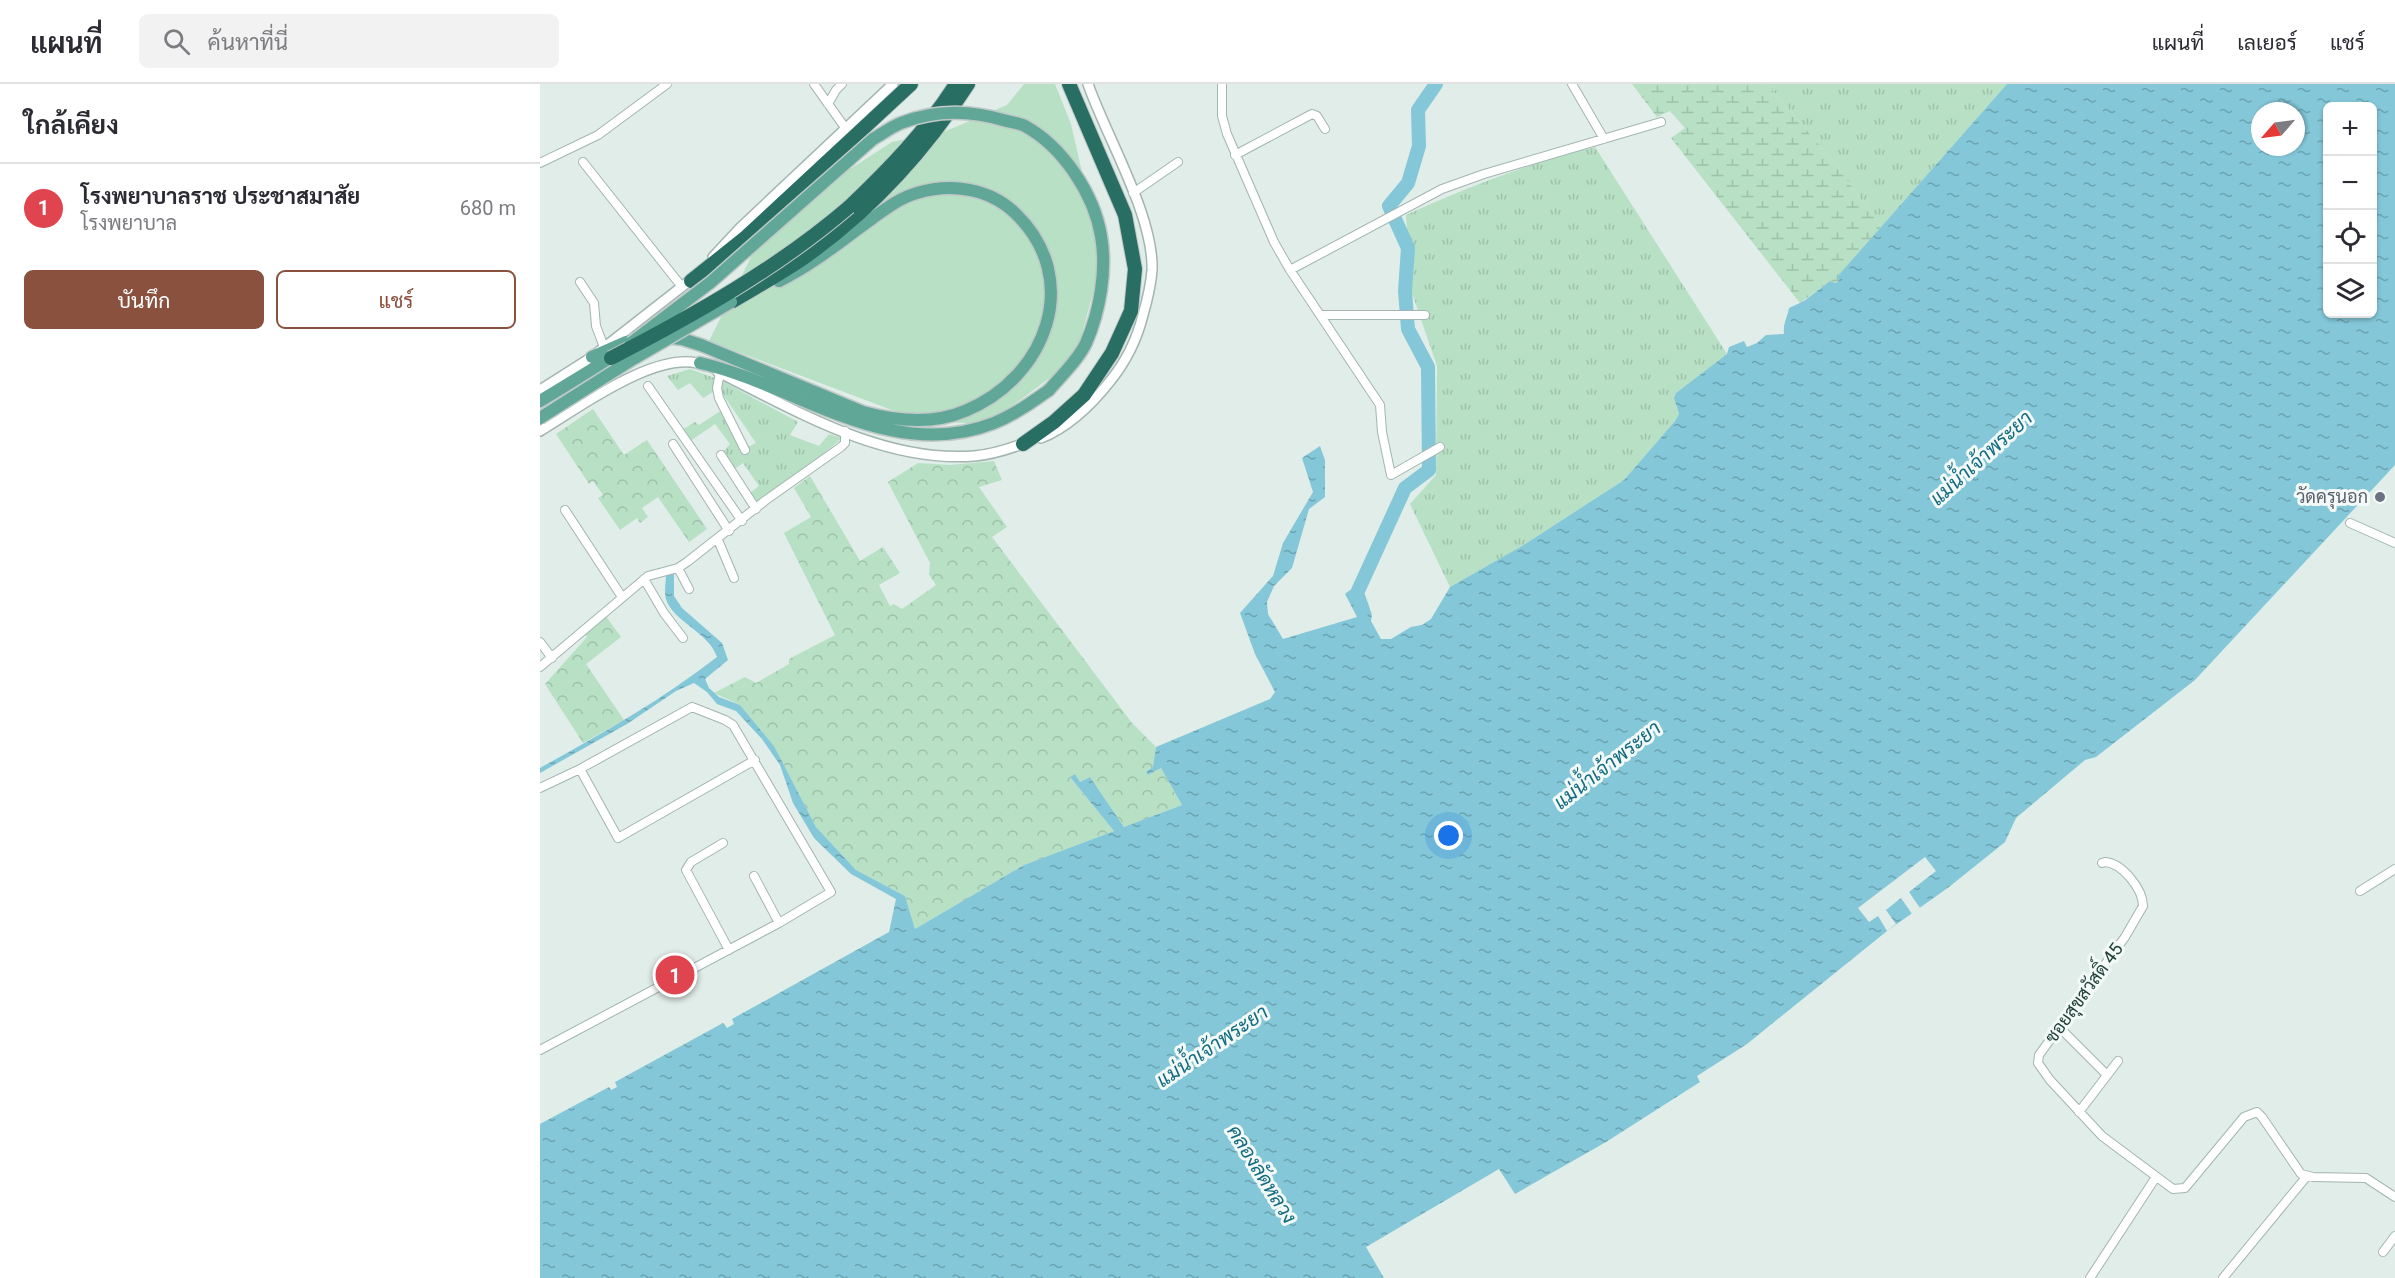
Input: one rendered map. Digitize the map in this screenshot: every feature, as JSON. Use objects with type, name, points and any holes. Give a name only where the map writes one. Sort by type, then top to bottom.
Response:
[{"type":"highway","points":[[686,284],[746,237],[911,84]]},
{"type":"highway","points":[[608,352],[702,307],[796,249],[825,228],[878,180],[932,117],[956,84]]},
{"type":"highway","points":[[731,302],[804,258],[858,216],[886,189],[918,152],[968,84]]},
{"type":"highway","points":[[1023,444],[1054,422],[1084,395],[1112,353],[1131,311],[1135,269],[1125,215],[1069,84]]},
{"type":"main road","points":[[540,401],[719,275],[873,139],[899,124],[923,116],[951,112],[984,114],[1025,126],[1064,156],[1092,202],[1101,236],[1102,275],[1097,312],[1085,346],[1049,390],[1020,410],[994,423],[948,434],[899,432],[873,427],[808,403],[761,382],[700,363]]},
{"type":"main road","points":[[540,418],[633,359],[731,302],[784,278],[885,210],[915,193],[952,188],[983,192],[1010,208],[1031,232],[1047,262],[1051,284],[1050,311],[1043,338],[1031,360],[1012,381],[989,399],[964,412],[921,421],[882,417],[842,404],[682,339],[665,337],[639,339],[592,357]]},
{"type":"street","points":[[540,163],[598,135],[667,84]]},
{"type":"street","points":[[814,84],[846,129]]},
{"type":"street","points":[[828,104],[842,84]]},
{"type":"street","points":[[540,390],[592,357],[608,352],[686,284],[740,228],[893,84]]},
{"type":"street","points":[[540,431],[614,386],[654,368],[671,363],[700,363],[776,401],[875,443],[932,455],[976,456],[1045,436],[1098,397],[1123,365],[1138,335],[1152,268],[1147,236],[1133,193],[1088,84]]},
{"type":"street","points":[[1222,84],[1222,116],[1235,155],[1274,242],[1290,270],[1380,405],[1382,432],[1391,475],[1440,447]]},
{"type":"street","points":[[1572,84],[1604,140]]},
{"type":"street","points":[[1235,155],[1312,114],[1317,116],[1325,129]]},
{"type":"street","points":[[1290,270],[1442,189],[1475,177],[1661,122]]},
{"type":"street","points":[[583,162],[686,284]]},
{"type":"street","points":[[1133,193],[1178,162]]},
{"type":"street","points":[[580,282],[594,303],[596,326],[608,352]]},
{"type":"street","points":[[1321,315],[1422,315]]},
{"type":"street","points":[[720,373],[717,388],[719,398],[745,450]]},
{"type":"street","points":[[648,386],[742,521]]},
{"type":"street","points":[[540,667],[644,579],[657,572],[678,568],[841,447],[845,443],[845,431]]},
{"type":"street","points":[[673,444],[729,531]]},
{"type":"street","points":[[721,455],[756,509]]},
{"type":"street","points":[[565,510],[622,597]]},
{"type":"street","points":[[2350,523],[2395,543]]},
{"type":"street","points":[[718,540],[734,578]]},
{"type":"street","points":[[678,568],[689,589]]},
{"type":"street","points":[[644,579],[664,613],[683,638]]},
{"type":"street","points":[[540,642],[552,658]]},
{"type":"street","points":[[540,788],[580,769],[692,707],[733,725],[831,892],[779,923],[540,1050]]},
{"type":"street","points":[[580,769],[618,838],[755,760]]},
{"type":"street","points":[[723,843],[691,862],[686,870],[729,950]]},
{"type":"street","name":"ซอยสุขสวัสดิ์ 45","points":[[2102,863],[2114,864],[2128,877],[2140,893],[2143,906],[2125,937],[2039,1055],[2037,1063],[2102,1137],[2173,1189],[2185,1188],[2244,1117],[2253,1112],[2257,1112],[2262,1117],[2297,1170],[2307,1176]]},
{"type":"street","points":[[2360,891],[2395,869]]},
{"type":"street","points":[[754,876],[779,923]]},
{"type":"street","points":[[2059,1027],[2108,1075]]},
{"type":"street","points":[[2079,1112],[2118,1061]]},
{"type":"street","points":[[2223,1278],[2307,1176],[2366,1178],[2395,1197]]},
{"type":"street","points":[[2090,1278],[2156,1177]]},
{"type":"street","points":[[2383,1252],[2395,1236]]},
{"type":"green space","points":[[1024,84],[1055,84],[1071,124],[1102,260],[1075,359],[988,424],[921,421],[709,341],[760,239],[827,184],[892,142],[946,131],[1007,105]]},
{"type":"green space","points":[[1632,84],[1767,84],[1833,161],[1881,227],[1838,277],[1839,280],[1836,283],[1830,281],[1800,303],[1671,138],[1685,128],[1670,111],[1657,117]]},
{"type":"green space","points":[[1767,84],[2007,84],[1881,227],[1833,161]]},
{"type":"green space","points":[[1595,147],[1727,354],[1676,393],[1676,406],[1679,414],[1675,421],[1624,480],[1522,546],[1450,587],[1410,504],[1436,475],[1437,366],[1412,293],[1406,215],[1499,176]]},
{"type":"green space","points":[[690,369],[715,378],[713,392],[703,398],[690,383],[678,390],[667,376]]},
{"type":"green space","points":[[722,381],[798,422],[790,435],[819,446],[829,434],[842,438],[757,502],[750,493],[759,486],[743,463],[733,470],[722,453],[730,444],[715,424],[689,442],[682,430],[695,422],[699,425],[722,410],[726,413],[726,421],[741,445],[750,446],[756,443],[720,390]]},
{"type":"green space","points":[[593,409],[624,455],[647,440],[707,529],[689,542],[658,497],[642,508],[648,517],[640,523],[637,518],[620,530],[598,498],[603,495],[593,481],[589,484],[556,434]]},
{"type":"green space","points":[[994,461],[1002,480],[979,487],[1007,527],[992,537],[1132,723],[1156,747],[1153,767],[1146,772],[1148,775],[1161,768],[1182,805],[1124,827],[1090,777],[1080,782],[1075,774],[1070,777],[1114,831],[1024,865],[915,929],[905,896],[856,870],[816,827],[774,746],[740,705],[714,693],[745,677],[756,683],[789,664],[789,659],[835,635],[784,533],[811,517],[794,488],[810,476],[860,561],[883,547],[900,573],[879,585],[890,606],[894,604],[902,609],[936,585],[929,575],[930,563],[888,482],[918,463],[950,465]]},
{"type":"green space","points":[[605,615],[621,637],[586,664],[624,720],[583,743],[545,684],[587,637],[584,633]]},
{"type":"water","points":[[2007,84],[2395,84],[2395,465],[2195,680],[2096,757],[2085,760],[2016,818],[2005,842],[1949,887],[1887,931],[1747,1044],[1697,1076],[1700,1082],[1606,1142],[1515,1194],[1499,1169],[1366,1247],[1384,1278],[540,1278],[540,1124],[609,1087],[611,1090],[617,1087],[615,1082],[723,1023],[727,1028],[734,1024],[732,1019],[889,932],[896,899],[851,874],[814,838],[793,803],[780,765],[762,739],[736,711],[717,704],[707,692],[694,683],[676,691],[627,724],[540,773],[540,768],[653,702],[717,657],[707,641],[670,607],[665,596],[666,574],[674,574],[674,596],[682,608],[722,643],[728,660],[705,679],[709,688],[719,697],[740,705],[774,746],[816,827],[856,870],[905,896],[915,929],[1024,865],[1114,831],[1070,777],[1075,774],[1080,782],[1090,777],[1124,827],[1182,805],[1161,768],[1148,775],[1146,772],[1153,767],[1156,747],[1270,699],[1275,692],[1255,654],[1240,613],[1273,576],[1283,543],[1313,492],[1302,458],[1320,446],[1325,460],[1325,497],[1309,509],[1292,568],[1274,586],[1267,602],[1268,614],[1283,639],[1357,617],[1345,594],[1350,590],[1369,609],[1372,614],[1371,621],[1381,639],[1391,639],[1431,619],[1450,587],[1522,546],[1624,480],[1675,421],[1679,414],[1674,398],[1676,393],[1727,354],[1729,347],[1744,341],[1747,347],[1757,343],[1766,335],[1784,334],[1789,308],[1804,301],[1830,281],[1836,283],[1839,280],[1837,277]]},
{"type":"pier","points":[[1925,857],[1936,871],[1909,892],[1920,908],[1912,914],[1901,898],[1886,910],[1896,924],[1887,931],[1878,916],[1869,922],[1858,908]]},
{"type":"waterway","points":[[1363,610],[1357,593],[1405,488],[1429,470],[1428,367],[1408,329],[1405,291],[1408,248],[1389,206],[1408,183],[1419,146],[1418,110],[1436,84]]},
{"type":"place","name":"วัดครุนอก","points":[[2380,497]]},
{"type":"place","name":"โรงพยาบาลราช ประชาสมาสัย","points":[[675,975]]},
{"type":"water label","name":"แม่น้ำเจ้าพระยา","points":[[1981,458]]},
{"type":"water label","name":"แม่น้ำเจ้าพระยา","points":[[1607,765]]},
{"type":"water label","name":"แม่น้ำเจ้าพระยา","points":[[1212,1046]]},
{"type":"water label","name":"คลองลัดหลวง","points":[[1262,1174]]}]
